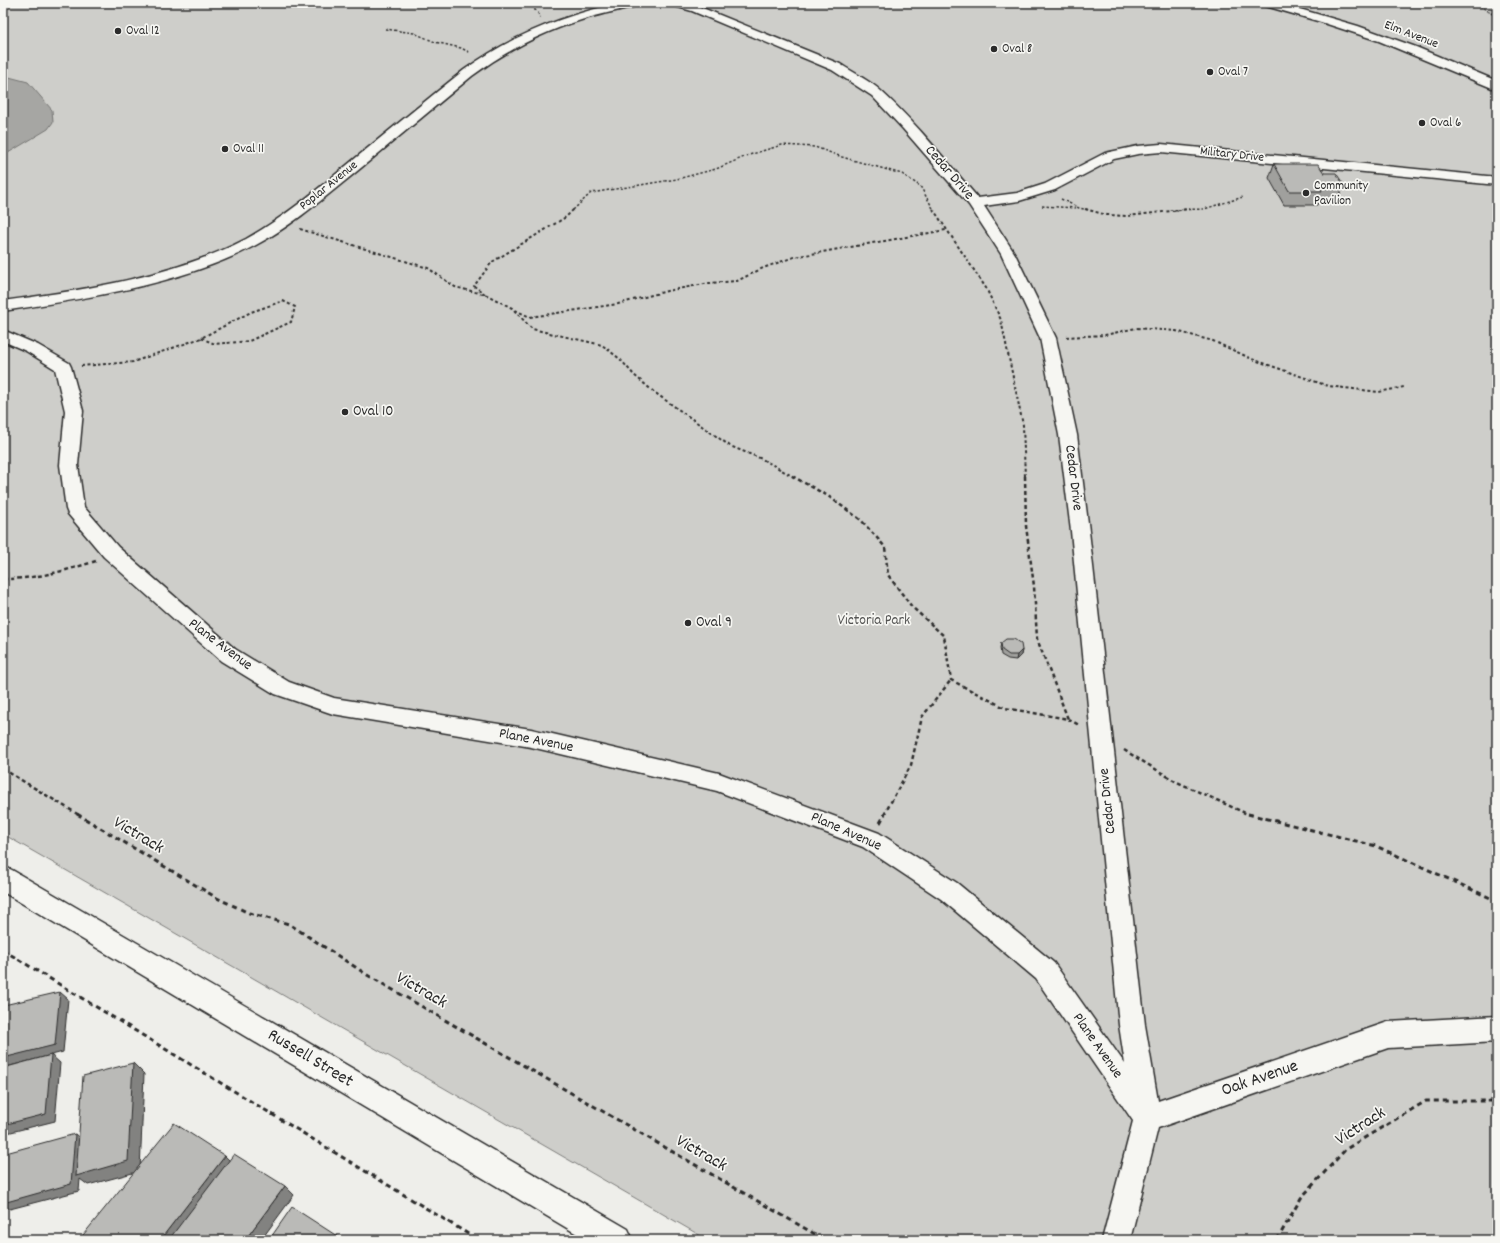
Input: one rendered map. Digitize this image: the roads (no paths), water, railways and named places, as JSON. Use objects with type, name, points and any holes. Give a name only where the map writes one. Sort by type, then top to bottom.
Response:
[{"type":"main road","name":"Russell Street","points":[[3,878],[617,1240]]},
{"type":"street","name":"Cedar Drive","points":[[675,3],[692,6],[836,67],[876,93],[908,126],[975,203],[1008,254],[1048,338],[1069,443],[1080,531],[1132,1025],[1147,1118]]},
{"type":"street","name":"Elm Avenue","points":[[1266,3],[1371,34],[1435,59],[1497,86]]},
{"type":"street","name":"Poplar Avenue","points":[[3,306],[101,289],[176,270],[208,260],[244,245],[283,223],[316,198],[484,61],[507,46],[537,31],[580,17],[631,4]]},
{"type":"street","name":"Military Drive","points":[[975,203],[1019,197],[1034,193],[1110,156],[1138,150],[1161,148],[1497,181]]},
{"type":"street","name":"Plane Avenue","points":[[3,335],[32,348],[63,367],[74,411],[69,465],[75,509],[111,552],[228,655],[282,688],[333,706],[531,738],[719,782],[871,840],[949,891],[1045,971],[1147,1118]]},
{"type":"street","name":"Oak Avenue","points":[[1147,1118],[1388,1035],[1497,1029]]},
{"type":"street","points":[[1116,1240],[1147,1118]]},
{"type":"place","name":"Oval 12","points":[[118,31]]},
{"type":"place","name":"Oval 8","points":[[994,49]]},
{"type":"place","name":"Oval 7","points":[[1210,72]]},
{"type":"place","name":"Oval 6","points":[[1422,123]]},
{"type":"place","name":"Oval 11","points":[[225,149]]},
{"type":"place","name":"Community Pavilion","points":[[1306,193]]},
{"type":"place","name":"Oval 10","points":[[345,412]]},
{"type":"place","name":"Oval 9","points":[[688,623]]},
{"type":"park label","name":"Victoria Park","points":[[874,621]]}]
